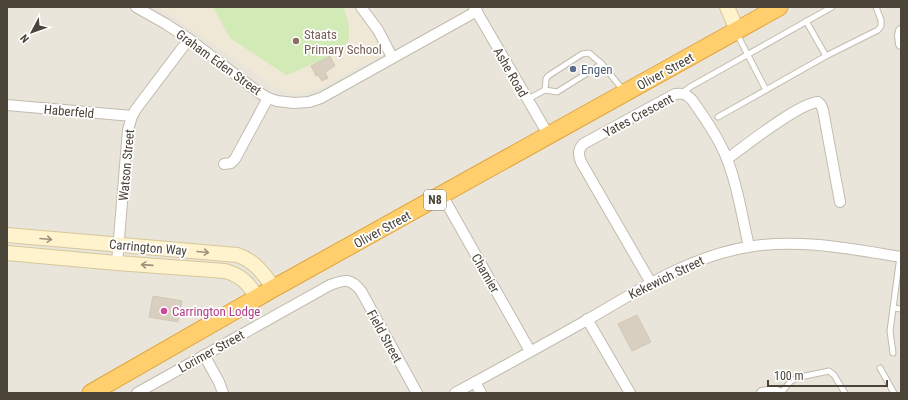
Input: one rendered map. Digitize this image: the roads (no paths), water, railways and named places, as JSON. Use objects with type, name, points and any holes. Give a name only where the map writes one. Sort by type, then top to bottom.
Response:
[{"type":"highway","name":"Oliver Street","points":[[91,393],[274,288],[779,7]]},
{"type":"street","name":"Graham Eden Street","points":[[136,7],[189,39],[258,92],[277,101],[294,103],[309,102],[321,98],[475,9]]},
{"type":"street","points":[[361,7],[378,30],[392,57]]},
{"type":"street","points":[[727,7],[737,30]]},
{"type":"street","name":"Ashe Road","points":[[475,9],[548,136]]},
{"type":"street","points":[[901,31],[901,44]]},
{"type":"street","name":"Watson Street","points":[[118,263],[128,130],[132,116],[138,105],[189,39]]},
{"type":"street","name":"Yates Crescent","points":[[651,283],[580,162],[578,155],[579,149],[583,144],[675,94],[682,93],[688,95],[720,145],[727,159],[749,246]]},
{"type":"street","points":[[224,164],[231,163],[235,160],[268,98]]},
{"type":"street","points":[[727,159],[807,104],[818,102],[824,110],[840,202]]},
{"type":"street","name":"Haberfeld","points":[[7,105],[132,116]]},
{"type":"street","name":"Chamier","points":[[442,195],[530,351]]},
{"type":"street","name":"Carrington Way","points":[[7,235],[237,255],[255,264],[274,288]]},
{"type":"street","name":"Kekewich Street","points":[[455,393],[651,283],[692,262],[723,252],[749,246],[779,244],[838,247],[900,256]]},
{"type":"street","name":"Carrington Way","points":[[7,253],[225,271],[235,274],[244,280],[258,298]]},
{"type":"street","name":"Lorimer Street","points":[[137,393],[330,285],[345,280],[351,281]]},
{"type":"street","name":"Field Street","points":[[351,281],[357,285],[361,291],[417,393]]},
{"type":"street","points":[[587,319],[630,393]]},
{"type":"street","points":[[204,355],[216,376],[222,393]]},
{"type":"street","points":[[475,382],[481,393]]},
{"type":"street","points":[[762,393],[773,391],[780,393]]},
{"type":"lane","points":[[682,93],[747,54],[832,7]]},
{"type":"lane","points":[[718,117],[879,28],[881,26],[876,7]]},
{"type":"lane","points":[[806,21],[826,56]]},
{"type":"lane","points":[[737,30],[747,54],[766,90]]},
{"type":"lane","points":[[545,90],[548,76],[585,53],[588,53],[602,64],[625,93]]},
{"type":"lane","points":[[528,99],[545,90],[557,92],[602,64]]},
{"type":"lane","points":[[893,353],[890,336],[900,256]]},
{"type":"lane","points":[[893,308],[901,309]]},
{"type":"lane","points":[[880,368],[894,393]]},
{"type":"lane","points":[[780,393],[791,381],[800,377],[829,371],[834,375],[845,393]]},
{"type":"place","name":"Staats Primary School","points":[[296,41]]},
{"type":"place","name":"Engen","points":[[573,69]]},
{"type":"place","name":"Carrington Lodge","points":[[164,311]]}]
